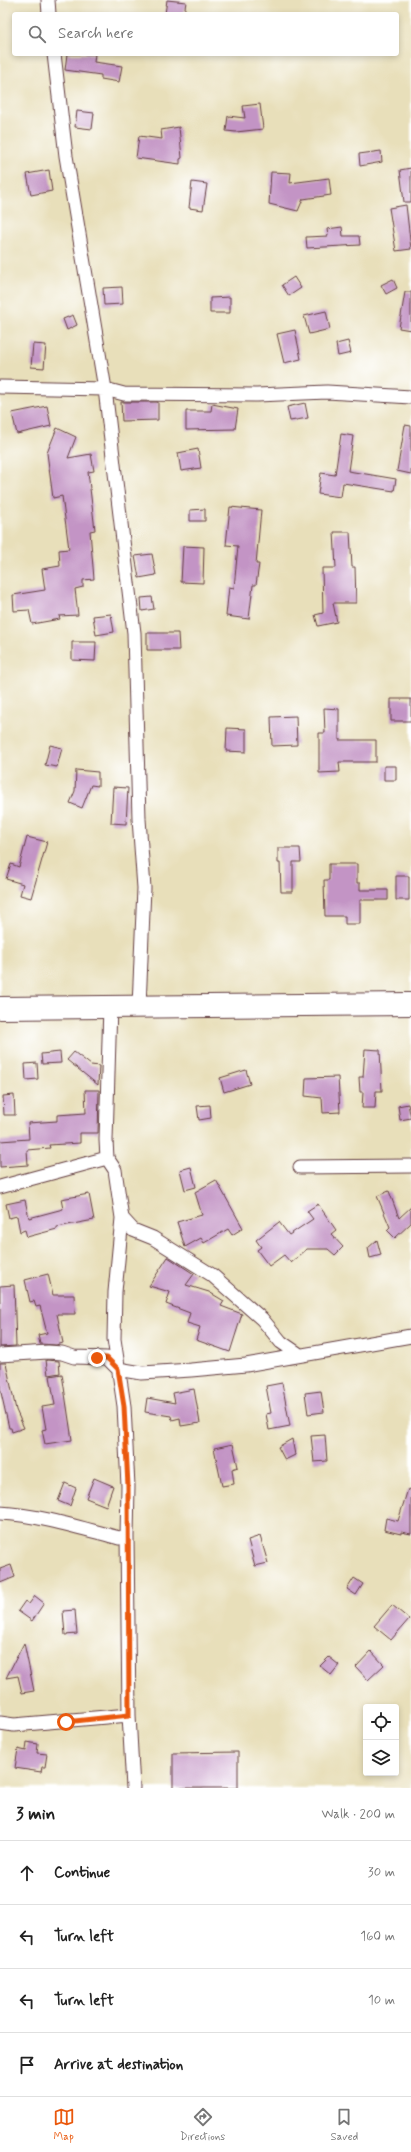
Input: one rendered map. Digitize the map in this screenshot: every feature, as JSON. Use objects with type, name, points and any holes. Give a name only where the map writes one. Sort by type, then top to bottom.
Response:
[{"type":"highway","points":[[0,1008],[411,1004]]},
{"type":"street","points":[[48,0],[49,12]]},
{"type":"street","points":[[54,56],[66,156],[105,390],[134,633],[139,819],[144,888],[139,1006]]},
{"type":"street","points":[[0,387],[105,390],[124,394],[271,395],[327,392],[411,397]]},
{"type":"street","points":[[110,1006],[106,1112],[107,1158],[115,1170],[122,1218],[115,1292],[114,1338],[124,1406],[128,1486],[127,1536],[129,1715],[133,1788]]},
{"type":"street","points":[[2,1188],[107,1158]]},
{"type":"street","points":[[300,1166],[411,1166]]},
{"type":"street","points":[[122,1218],[133,1230],[153,1238],[212,1275],[262,1319],[281,1342],[300,1355]]},
{"type":"street","points":[[0,1355],[48,1352],[62,1353],[74,1357],[107,1358],[118,1369],[142,1373],[246,1365],[411,1336]]},
{"type":"street","points":[[0,1514],[13,1514],[119,1538],[127,1536]]},
{"type":"street","points":[[0,1723],[14,1725],[129,1715]]},
{"type":"building","points":[[167,0],[186,2],[184,12],[165,12]]},
{"type":"building","points":[[67,56],[95,56],[94,62],[122,66],[119,82],[101,79],[101,75],[65,70]]},
{"type":"building","points":[[260,104],[263,129],[236,132],[226,131],[228,116],[245,118],[243,106]]},
{"type":"building","points":[[77,111],[94,113],[92,129],[75,127]]},
{"type":"building","points":[[179,127],[182,158],[180,159],[180,164],[136,158],[139,136],[162,139],[161,130]]},
{"type":"building","points":[[381,151],[382,162],[360,166],[359,154]]},
{"type":"building","points":[[411,168],[411,202],[404,202],[400,170]]},
{"type":"building","points":[[49,170],[52,191],[31,195],[27,174]]},
{"type":"building","points":[[271,172],[291,173],[290,183],[329,178],[331,195],[303,199],[298,211],[269,204]]},
{"type":"building","points":[[192,182],[207,184],[203,210],[189,208]]},
{"type":"building","points":[[406,205],[411,249],[396,251],[389,208]]},
{"type":"building","points":[[342,227],[343,236],[359,236],[360,245],[307,248],[306,237],[328,236],[327,229]]},
{"type":"building","points":[[294,277],[301,288],[289,296],[282,285]]},
{"type":"building","points":[[393,279],[397,288],[386,294],[381,285]]},
{"type":"building","points":[[122,287],[123,304],[104,305],[103,288]]},
{"type":"building","points":[[405,292],[411,292],[411,330],[399,328]]},
{"type":"building","points":[[230,297],[230,313],[210,313],[210,298]]},
{"type":"building","points":[[326,311],[330,329],[309,334],[304,316]]},
{"type":"building","points":[[73,315],[77,325],[67,330],[63,319]]},
{"type":"building","points":[[295,330],[301,359],[284,363],[277,334]]},
{"type":"building","points":[[348,341],[351,353],[338,356],[336,344]]},
{"type":"building","points":[[33,344],[46,345],[44,368],[31,367]]},
{"type":"building","points":[[121,402],[158,402],[158,420],[122,421]]},
{"type":"building","points":[[305,403],[308,418],[290,421],[287,407]]},
{"type":"building","points":[[212,404],[238,409],[235,429],[186,430],[186,411],[211,411]]},
{"type":"building","points":[[47,406],[51,426],[17,434],[12,413]]},
{"type":"building","points":[[405,425],[411,426],[411,474],[397,471]]},
{"type":"building","points":[[57,428],[76,437],[68,458],[91,454],[94,471],[88,472],[95,530],[90,531],[94,579],[83,580],[83,587],[75,589],[78,615],[59,616],[60,619],[32,624],[29,610],[14,611],[13,595],[45,590],[42,569],[60,566],[59,550],[69,549],[62,496],[53,498],[47,453]]},
{"type":"building","points":[[341,434],[353,436],[348,471],[396,479],[394,491],[343,483],[341,497],[318,494],[321,473],[335,475]]},
{"type":"building","points":[[198,449],[201,468],[181,471],[178,453]]},
{"type":"building","points":[[230,507],[261,510],[256,564],[259,564],[256,585],[253,585],[249,619],[226,616],[229,587],[234,588],[238,546],[226,545]]},
{"type":"building","points":[[205,509],[205,521],[190,521],[190,510]]},
{"type":"building","points":[[334,532],[350,532],[352,567],[355,567],[356,603],[333,603],[337,622],[318,626],[315,615],[323,613],[322,568],[336,568]]},
{"type":"building","points":[[183,546],[204,547],[203,583],[181,582]]},
{"type":"building","points":[[152,554],[156,575],[139,578],[135,556]]},
{"type":"building","points":[[152,597],[154,609],[142,611],[141,598]]},
{"type":"building","points":[[111,614],[114,632],[96,635],[93,616]]},
{"type":"building","points":[[147,633],[178,633],[179,650],[147,650]]},
{"type":"building","points":[[72,642],[96,642],[95,661],[72,660]]},
{"type":"building","points":[[391,699],[411,699],[411,721],[391,721]]},
{"type":"building","points":[[324,708],[339,709],[339,740],[376,740],[376,762],[339,762],[340,772],[319,773],[319,733],[325,733]]},
{"type":"building","points":[[296,716],[297,745],[272,746],[271,717]]},
{"type":"building","points":[[227,728],[246,729],[246,752],[226,751]]},
{"type":"building","points":[[50,745],[62,748],[57,767],[45,765]]},
{"type":"building","points":[[384,766],[396,766],[396,780],[384,780]]},
{"type":"building","points":[[76,770],[98,772],[98,786],[91,785],[82,808],[70,803],[75,791]]},
{"type":"building","points":[[113,787],[128,788],[126,824],[111,823]]},
{"type":"building","points":[[27,837],[47,842],[31,898],[20,895],[23,884],[6,879],[11,864],[19,867]]},
{"type":"building","points":[[278,848],[300,848],[301,862],[293,862],[293,892],[281,892]]},
{"type":"building","points":[[329,864],[357,864],[357,883],[360,883],[360,890],[388,890],[388,900],[360,900],[360,924],[345,924],[345,916],[325,916],[324,880],[329,880]]},
{"type":"building","points":[[396,876],[409,876],[409,900],[396,900]]},
{"type":"building","points":[[365,1049],[380,1050],[382,1091],[376,1091],[375,1108],[362,1108],[363,1092],[360,1092],[359,1077],[363,1077]]},
{"type":"building","points":[[60,1052],[61,1063],[42,1064],[41,1054]]},
{"type":"building","points":[[74,1052],[91,1065],[99,1066],[98,1085],[67,1060]]},
{"type":"building","points":[[37,1063],[38,1079],[26,1080],[25,1064]]},
{"type":"building","points":[[246,1070],[250,1084],[224,1092],[220,1078]]},
{"type":"building","points":[[338,1077],[340,1112],[323,1113],[322,1098],[305,1096],[306,1078]]},
{"type":"building","points":[[85,1090],[99,1090],[98,1133],[80,1133],[80,1143],[49,1145],[50,1148],[27,1150],[28,1165],[0,1167],[0,1141],[29,1139],[28,1123],[57,1121],[57,1115],[86,1113]]},
{"type":"building","points":[[14,1095],[15,1115],[4,1115],[3,1096]]},
{"type":"building","points":[[408,1104],[411,1118],[400,1120],[398,1106]]},
{"type":"building","points":[[210,1105],[211,1118],[199,1120],[197,1106]]},
{"type":"building","points":[[191,1167],[196,1187],[185,1190],[180,1170]]},
{"type":"building","points":[[216,1180],[243,1228],[232,1235],[228,1229],[204,1243],[201,1238],[185,1247],[177,1222],[202,1215],[195,1192]]},
{"type":"building","points":[[389,1191],[399,1218],[411,1207],[411,1223],[395,1238],[387,1230],[390,1227],[377,1196]]},
{"type":"building","points":[[89,1194],[94,1220],[57,1227],[57,1229],[27,1237],[25,1230],[20,1232],[17,1216],[9,1218],[6,1204],[25,1200],[29,1218],[63,1209],[61,1199]]},
{"type":"building","points":[[318,1204],[336,1230],[331,1234],[343,1247],[335,1255],[328,1249],[307,1249],[291,1263],[284,1255],[269,1266],[257,1250],[261,1247],[256,1240],[279,1222],[289,1235],[313,1219],[307,1211]]},
{"type":"building","points":[[377,1240],[381,1255],[370,1258],[368,1248]]},
{"type":"building","points":[[168,1257],[194,1274],[186,1285],[209,1292],[224,1301],[221,1306],[242,1314],[230,1352],[196,1340],[200,1327],[187,1323],[190,1313],[166,1304],[170,1292],[149,1286]]},
{"type":"building","points":[[48,1274],[53,1295],[74,1295],[75,1314],[57,1314],[63,1343],[56,1345],[40,1344],[38,1335],[47,1333],[40,1306],[36,1307],[34,1301],[30,1302],[25,1280]]},
{"type":"building","points":[[14,1285],[16,1346],[0,1347],[0,1286]]},
{"type":"building","points":[[46,1360],[59,1361],[60,1373],[48,1375]]},
{"type":"building","points":[[0,1363],[6,1363],[16,1410],[24,1428],[12,1432],[11,1428],[9,1428],[0,1388]]},
{"type":"building","points":[[62,1374],[72,1440],[45,1444],[42,1430],[46,1429],[42,1407],[55,1405],[50,1376]]},
{"type":"building","points":[[282,1383],[290,1426],[269,1430],[266,1414],[271,1413],[266,1386]]},
{"type":"building","points":[[194,1389],[200,1423],[181,1426],[180,1418],[172,1420],[171,1416],[145,1412],[147,1398],[175,1403],[173,1393]]},
{"type":"building","points":[[321,1391],[324,1412],[308,1414],[305,1393]]},
{"type":"building","points":[[325,1435],[327,1461],[314,1462],[311,1436]]},
{"type":"building","points":[[292,1439],[295,1455],[285,1460],[278,1447]]},
{"type":"building","points":[[233,1444],[238,1467],[232,1469],[234,1484],[222,1486],[214,1448]]},
{"type":"building","points":[[94,1478],[113,1486],[106,1506],[86,1498]]},
{"type":"building","points":[[65,1483],[76,1488],[70,1506],[58,1501]]},
{"type":"building","points":[[408,1489],[411,1490],[411,1534],[401,1532],[401,1534],[384,1530],[386,1518],[398,1521]]},
{"type":"building","points":[[260,1536],[268,1563],[255,1566],[248,1540]]},
{"type":"building","points":[[11,1565],[15,1577],[0,1583],[0,1569]]},
{"type":"building","points":[[354,1578],[363,1584],[356,1595],[347,1589]]},
{"type":"building","points":[[35,1596],[44,1603],[32,1621],[18,1611],[25,1601],[29,1604]]},
{"type":"building","points":[[392,1605],[409,1619],[391,1640],[374,1626]]},
{"type":"building","points":[[75,1610],[77,1634],[65,1635],[63,1611]]},
{"type":"building","points":[[24,1643],[34,1691],[22,1693],[18,1676],[6,1678]]},
{"type":"building","points":[[371,1651],[384,1665],[368,1680],[356,1667]]},
{"type":"building","points":[[329,1657],[339,1665],[331,1675],[320,1666]]},
{"type":"building","points":[[27,1742],[38,1744],[37,1753],[47,1754],[45,1767],[42,1767],[41,1772],[15,1768],[18,1749],[26,1751]]},
{"type":"building","points":[[238,1752],[238,1788],[173,1788],[173,1753]]},
{"type":"route","points":[[66,1722],[129,1715],[127,1536],[129,1512],[124,1406],[118,1369],[107,1358],[97,1358]]}]
